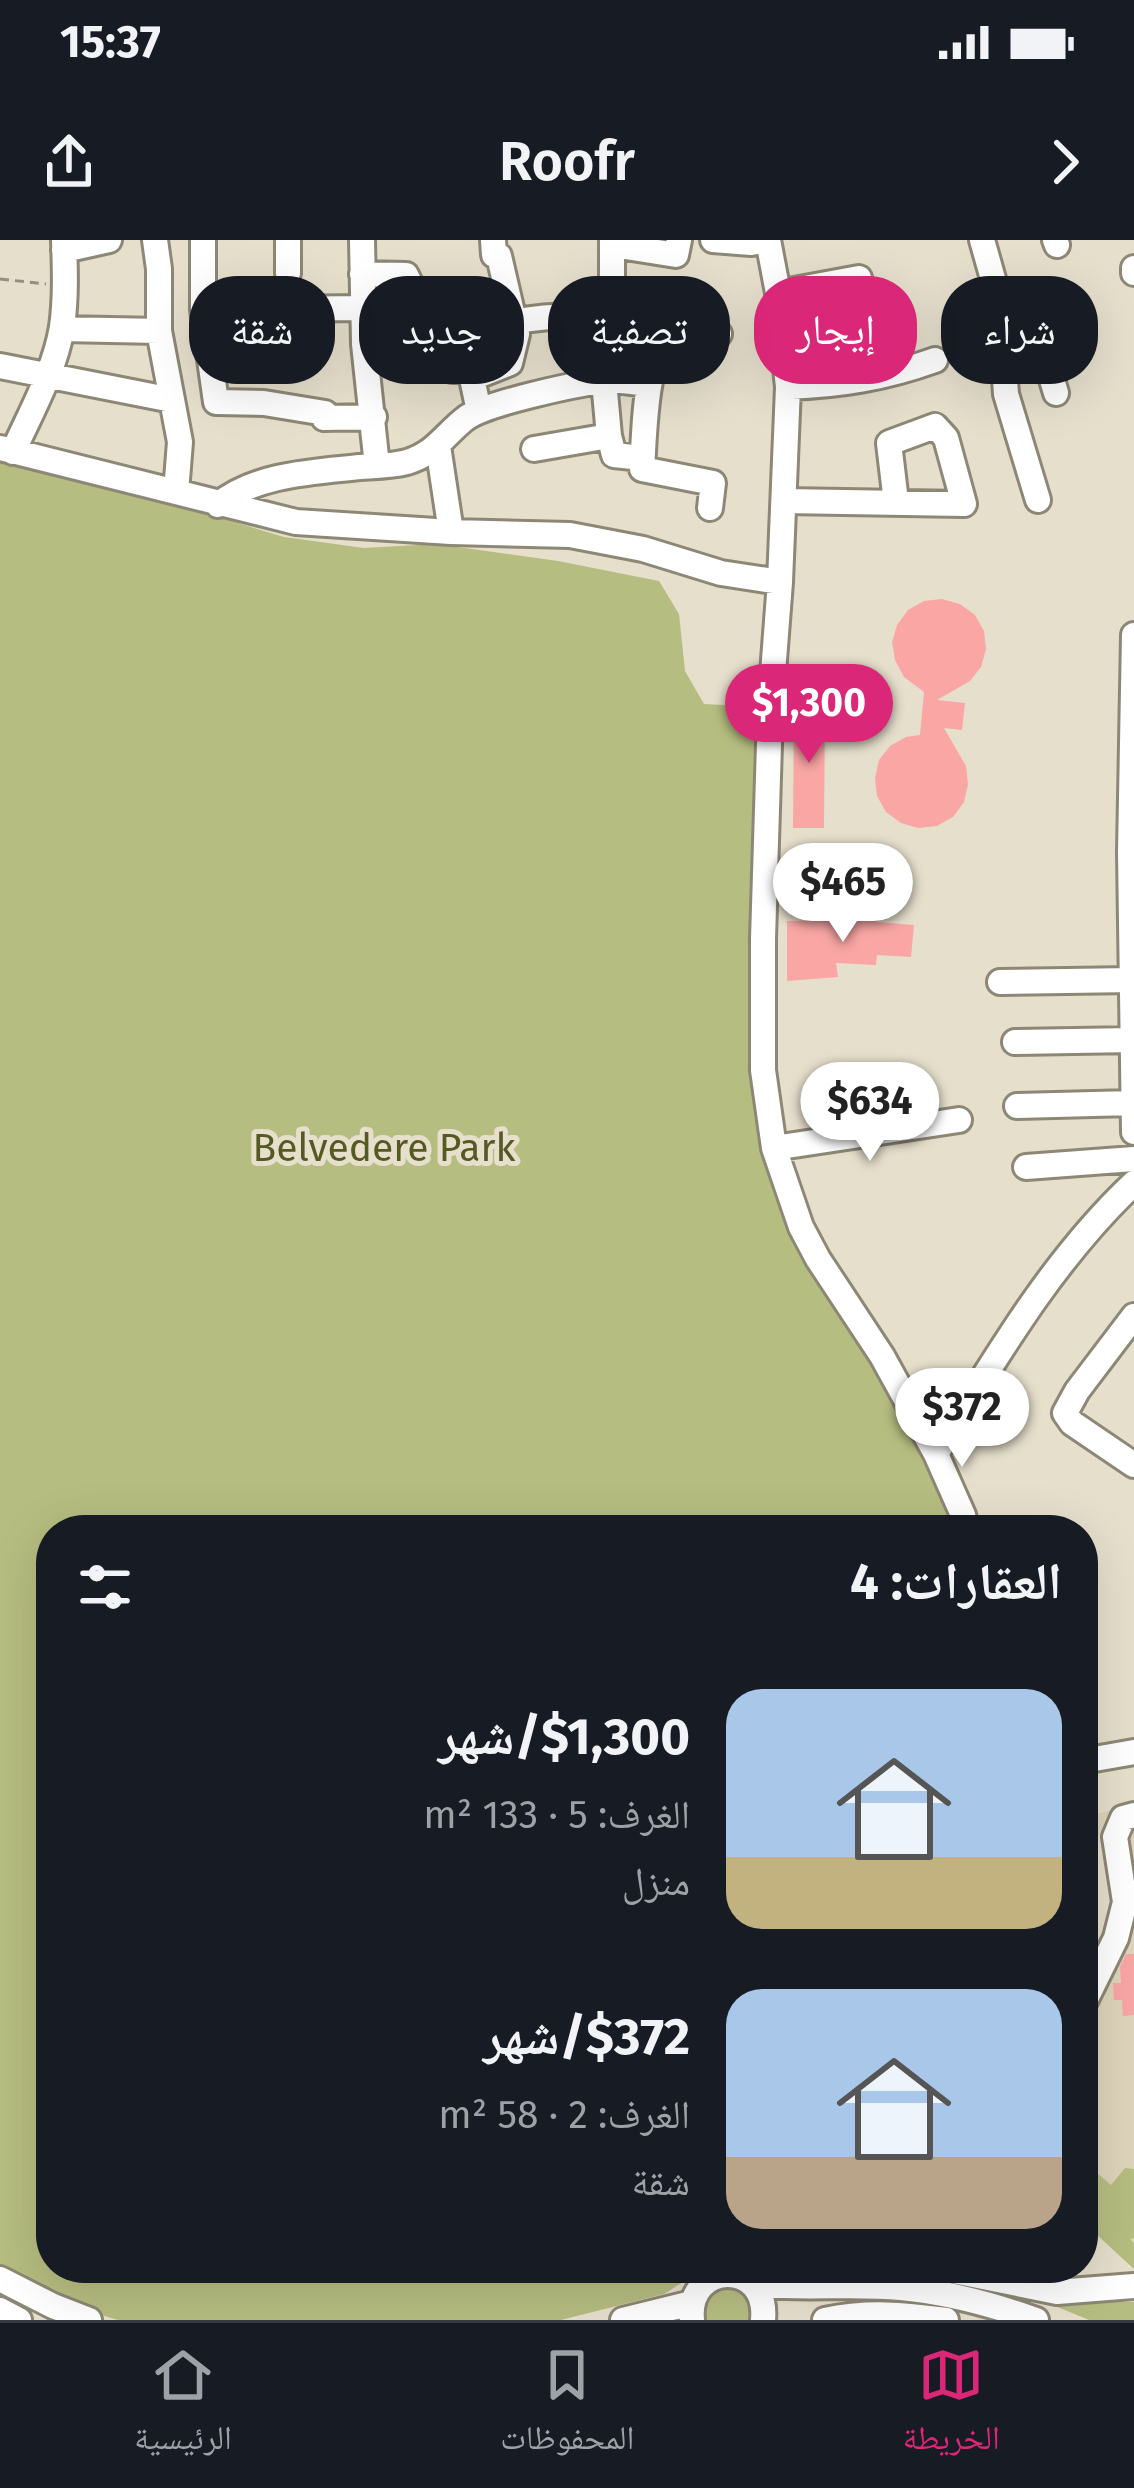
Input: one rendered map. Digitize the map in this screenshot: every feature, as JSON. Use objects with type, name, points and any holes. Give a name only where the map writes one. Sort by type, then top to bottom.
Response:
[{"type":"street","points":[[109,240],[64,245],[62,329],[48,374],[6,450],[296,523],[587,538],[674,557],[721,573],[780,582]]},
{"type":"street","points":[[155,240],[159,332],[180,442],[176,492]]},
{"type":"street","points":[[203,240],[203,276]]},
{"type":"street","points":[[288,240],[288,273]]},
{"type":"street","points":[[362,240],[362,274],[406,276]]},
{"type":"street","points":[[494,240],[494,255],[500,256],[504,276]]},
{"type":"street","points":[[613,276],[613,243],[676,255],[679,240]]},
{"type":"street","points":[[713,240],[768,240],[775,276]]},
{"type":"street","points":[[982,240],[993,276]]},
{"type":"street","points":[[62,329],[159,332]]},
{"type":"street","points":[[788,387],[890,376],[934,360]]},
{"type":"street","points":[[0,366],[172,400]]},
{"type":"street","points":[[213,384],[216,402],[264,403],[325,413],[325,418],[374,417]]},
{"type":"street","points":[[370,384],[377,466]]},
{"type":"street","points":[[473,384],[478,412]]},
{"type":"street","points":[[218,505],[251,485],[418,458],[478,412],[588,384]]},
{"type":"street","points":[[604,384],[614,454],[642,458]]},
{"type":"street","points":[[647,384],[642,469],[713,483],[710,508]]},
{"type":"street","points":[[788,384],[763,939],[763,1070],[774,1148],[818,1259],[876,1346],[964,1515]]},
{"type":"street","points":[[1006,384],[1038,500]]},
{"type":"street","points":[[1053,384],[1056,393]]},
{"type":"street","points":[[534,449],[609,436]]},
{"type":"street","points":[[438,446],[451,532]]},
{"type":"street","points":[[784,501],[896,502]]},
{"type":"street","points":[[1134,635],[1130,852],[1134,1132]]},
{"type":"street","points":[[1000,982],[1133,980]]},
{"type":"street","points":[[1015,1042],[1133,1040]]},
{"type":"street","points":[[1017,1106],[1132,1103]]},
{"type":"street","points":[[774,1148],[958,1120]]},
{"type":"street","points":[[1026,1167],[1134,1159]]},
{"type":"street","points":[[936,1454],[1048,1280],[1134,1183]]},
{"type":"street","points":[[1134,1316],[1065,1413],[1072,1423],[1134,1466]]},
{"type":"street","points":[[1098,1758],[1134,1752]]},
{"type":"street","points":[[1098,1980],[1125,1935],[1125,1902],[1114,1837],[1123,1818],[1134,1815]]},
{"type":"street","points":[[0,2279],[89,2320]]},
{"type":"street","points":[[623,2320],[692,2311],[704,2283]]},
{"type":"street","points":[[753,2283],[764,2305],[763,2320]]},
{"type":"street","points":[[770,2283],[788,2289],[902,2288],[1036,2320]]},
{"type":"street","points":[[1010,2283],[1043,2290],[1134,2286]]},
{"type":"street","points":[[0,2309],[19,2320]]},
{"type":"street","points":[[825,2320],[893,2312],[946,2320]]},
{"type":"path","points":[[0,279],[65,287]]},
{"type":"shaded area","points":[[1134,1804],[1134,2243],[1098,2215],[1098,1947],[1118,1903],[1098,1833],[1098,1814]]},
{"type":"green space","name":"Belvedere Park","points":[[0,459],[128,490],[284,537],[364,548],[435,544],[659,581],[679,614],[685,671],[704,704],[764,707],[769,1144],[900,1390],[953,1515],[36,1515],[36,2283],[681,2283],[664,2294],[561,2320],[118,2320],[57,2297],[0,2267]]},
{"type":"green space","points":[[1125,2168],[1134,2169],[1134,2238],[1130,2239],[1134,2269],[1098,2236],[1098,2174],[1111,2185]]},
{"type":"green space","points":[[723,2288],[745,2297],[750,2320],[705,2320],[707,2301]]},
{"type":"green space","points":[[1045,2302],[1134,2302],[1134,2320],[1089,2320]]},
{"type":"building","points":[[942,599],[975,615],[984,631],[986,649],[970,681],[937,700],[965,703],[962,730],[944,728],[966,766],[964,802],[953,817],[937,826],[918,828],[886,812],[877,796],[875,778],[879,760],[890,746],[920,735],[924,692],[904,677],[895,660],[892,642],[897,625],[908,610],[924,601]]},
{"type":"building","points":[[794,705],[825,705],[824,828],[793,828]]},
{"type":"building","points":[[853,912],[878,914],[877,922],[914,925],[911,957],[877,955],[876,965],[836,963],[838,977],[787,981],[787,921],[852,920]]},
{"type":"building","points":[[1126,1954],[1134,1954],[1134,2015],[1123,2016],[1122,2000],[1114,2000],[1113,1983],[1121,1983],[1120,1967]]}]
